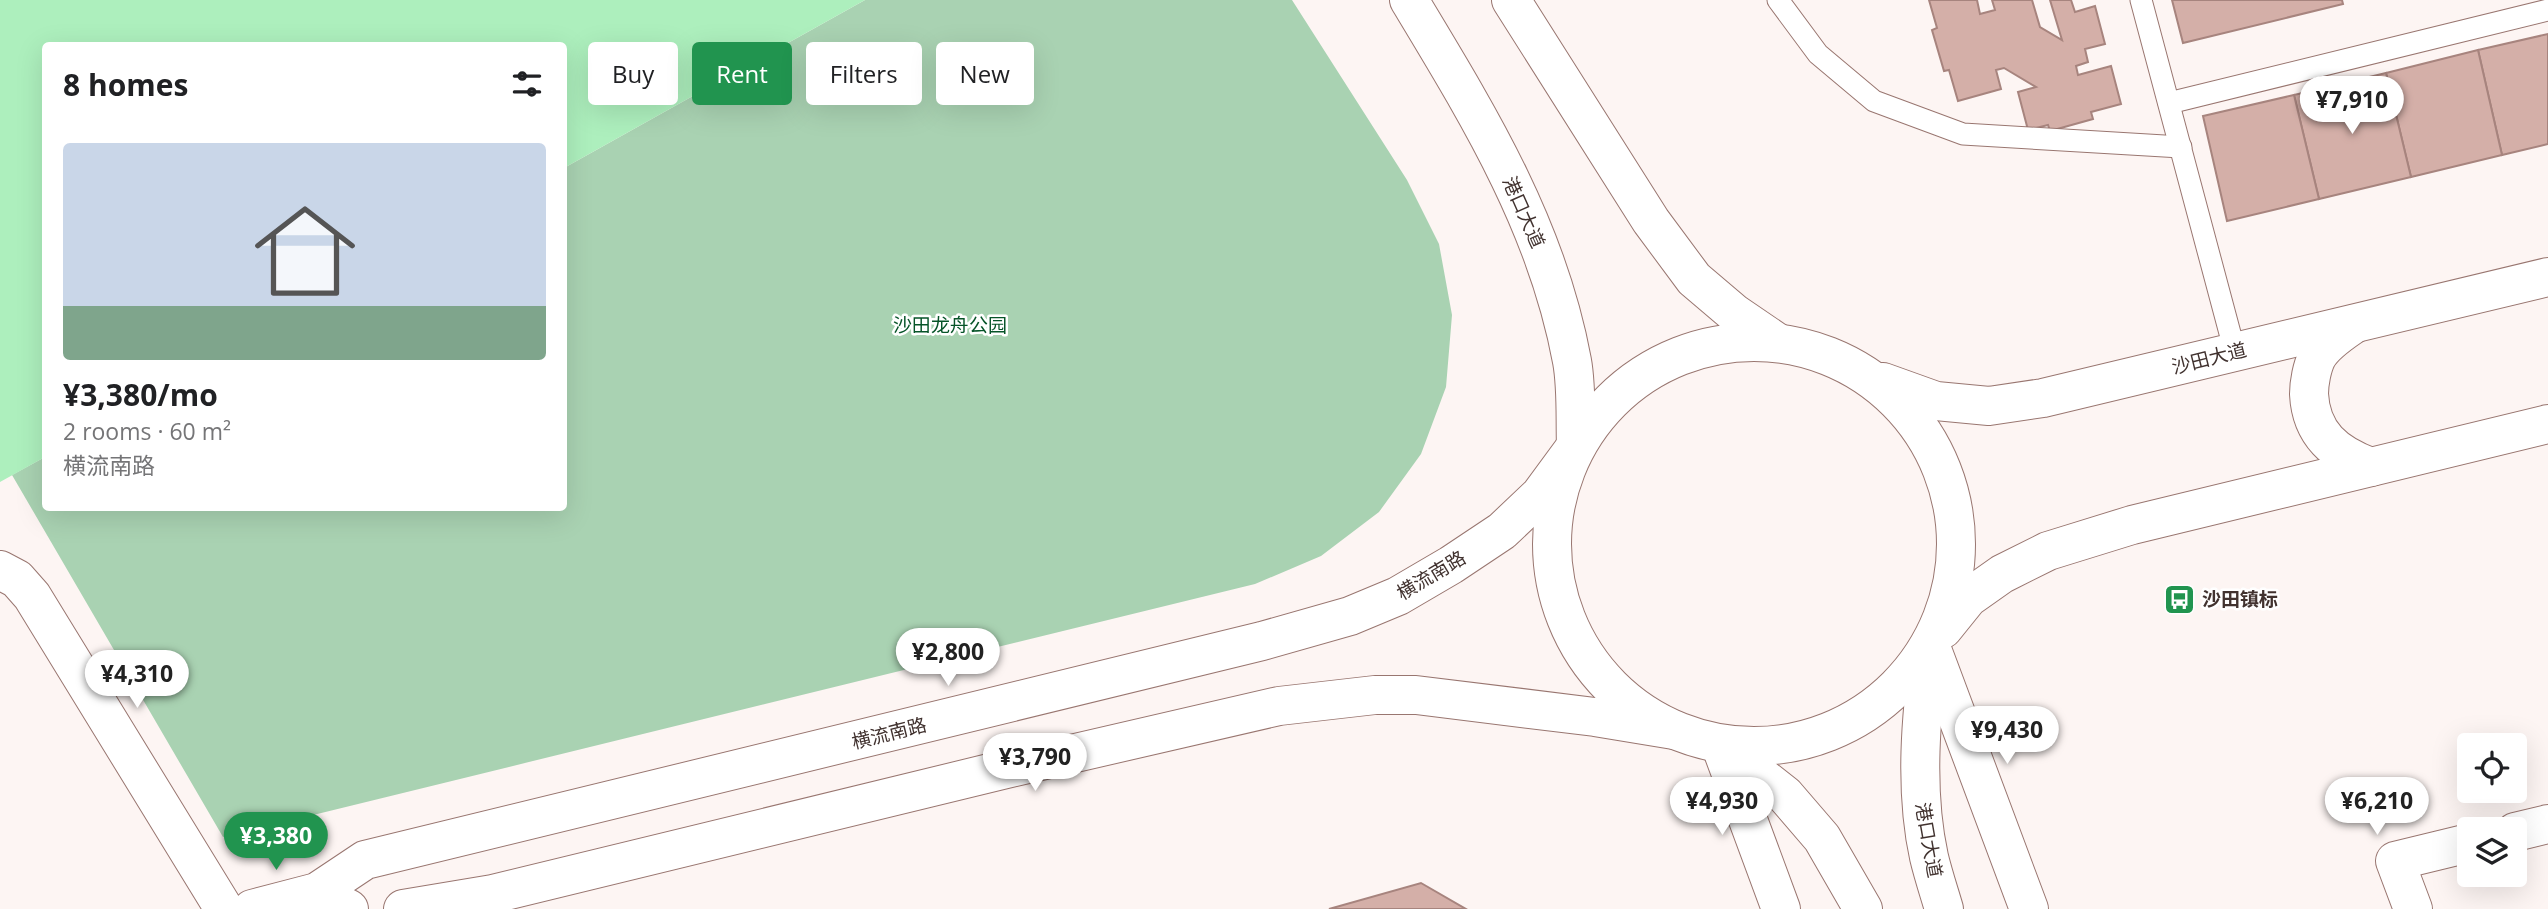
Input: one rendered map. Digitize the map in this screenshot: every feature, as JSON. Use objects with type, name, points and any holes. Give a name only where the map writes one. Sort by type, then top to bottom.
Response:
[{"type":"main road","name":"港口大道","points":[[1409,0],[1469,100],[1514,185],[1551,274],[1573,364],[1576,446]]},
{"type":"main road","points":[[1511,0],[1651,221],[1694,279],[1734,313],[1778,342]]},
{"type":"main road","name":"沙田大道","points":[[1869,377],[1936,401],[1989,406],[2069,393],[2548,276]]},
{"type":"main road","points":[[2355,323],[2335,337],[2317,357],[2309,386],[2310,412],[2319,432],[2334,449],[2348,459],[2371,467]]},
{"type":"main road","points":[[1674,730],[1632,706],[1598,672],[1572,632],[1556,586],[1552,539],[1559,491],[1576,446],[1604,407],[1640,376],[1683,354],[1729,342],[1778,342],[1825,354],[1869,377],[1906,411],[1934,452],[1951,499],[1956,549],[1949,598],[1930,644],[2029,909]]},
{"type":"main road","points":[[403,909],[493,894],[1006,769],[1279,706],[1375,695],[1416,695],[1595,717],[1674,730],[1720,744],[1769,747],[1818,737],[1863,716],[1901,684],[1968,598],[2002,574],[2049,551],[2132,525],[2548,424]]},
{"type":"main road","name":"横流南路","points":[[253,909],[333,901],[365,860],[1262,641],[1350,616],[1398,596],[1502,531],[1540,495],[1576,446]]},
{"type":"main road","points":[[0,570],[17,579],[32,596],[224,909]]},
{"type":"main road","name":"港口大道","points":[[1930,644],[1925,685],[1921,796],[1928,855],[1944,909]]},
{"type":"main road","points":[[1720,744],[1781,909]]},
{"type":"main road","points":[[1720,744],[1785,795],[1822,838],[1863,909]]},
{"type":"main road","points":[[2527,829],[2548,824]]},
{"type":"main road","points":[[2413,909],[2395,861],[2457,846]]},
{"type":"lane","points":[[1778,0],[1818,54],[1874,101],[1963,134],[2181,147]]},
{"type":"lane","points":[[2141,0],[2235,352]]},
{"type":"lane","points":[[2169,103],[2548,10]]},
{"type":"green space","name":"沙田龙舟公园","points":[[865,0],[1292,0],[1407,180],[1439,244],[1452,315],[1446,387],[1421,454],[1379,512],[1321,556],[1255,584],[223,837],[12,475],[42,459],[42,511],[567,511],[567,166],[692,97],[692,105],[792,105],[792,42],[790,42]]},
{"type":"shaded area","points":[[0,0],[865,0],[790,42],[692,42],[692,97],[678,104],[678,42],[588,42],[588,105],[677,105],[567,166],[567,42],[42,42],[42,459],[0,482]]},
{"type":"building","points":[[1929,0],[1977,0],[1980,14],[1995,10],[1992,0],[2032,0],[2040,27],[2062,40],[2050,0],[2071,0],[2075,12],[2095,6],[2105,44],[2085,49],[2088,62],[2076,66],[2078,75],[2111,66],[2121,104],[2091,112],[2093,119],[2050,131],[2048,125],[2028,130],[2018,92],[2036,87],[2004,68],[1996,70],[2001,89],[1958,101],[1949,70],[1944,71],[1932,30],[1937,28]]},
{"type":"building","points":[[2172,0],[2342,0],[2343,4],[2183,43]]},
{"type":"building","points":[[2548,34],[2548,144],[2502,155],[2478,50]]},
{"type":"building","points":[[2478,50],[2502,155],[2411,177],[2386,73]]},
{"type":"building","points":[[2386,73],[2411,177],[2319,199],[2294,95]]},
{"type":"building","points":[[2294,95],[2319,199],[2227,221],[2203,116]]},
{"type":"building","points":[[1421,883],[1466,909],[1329,909]]},
{"type":"place","name":"沙田镇标","points":[[2179,599]]}]
